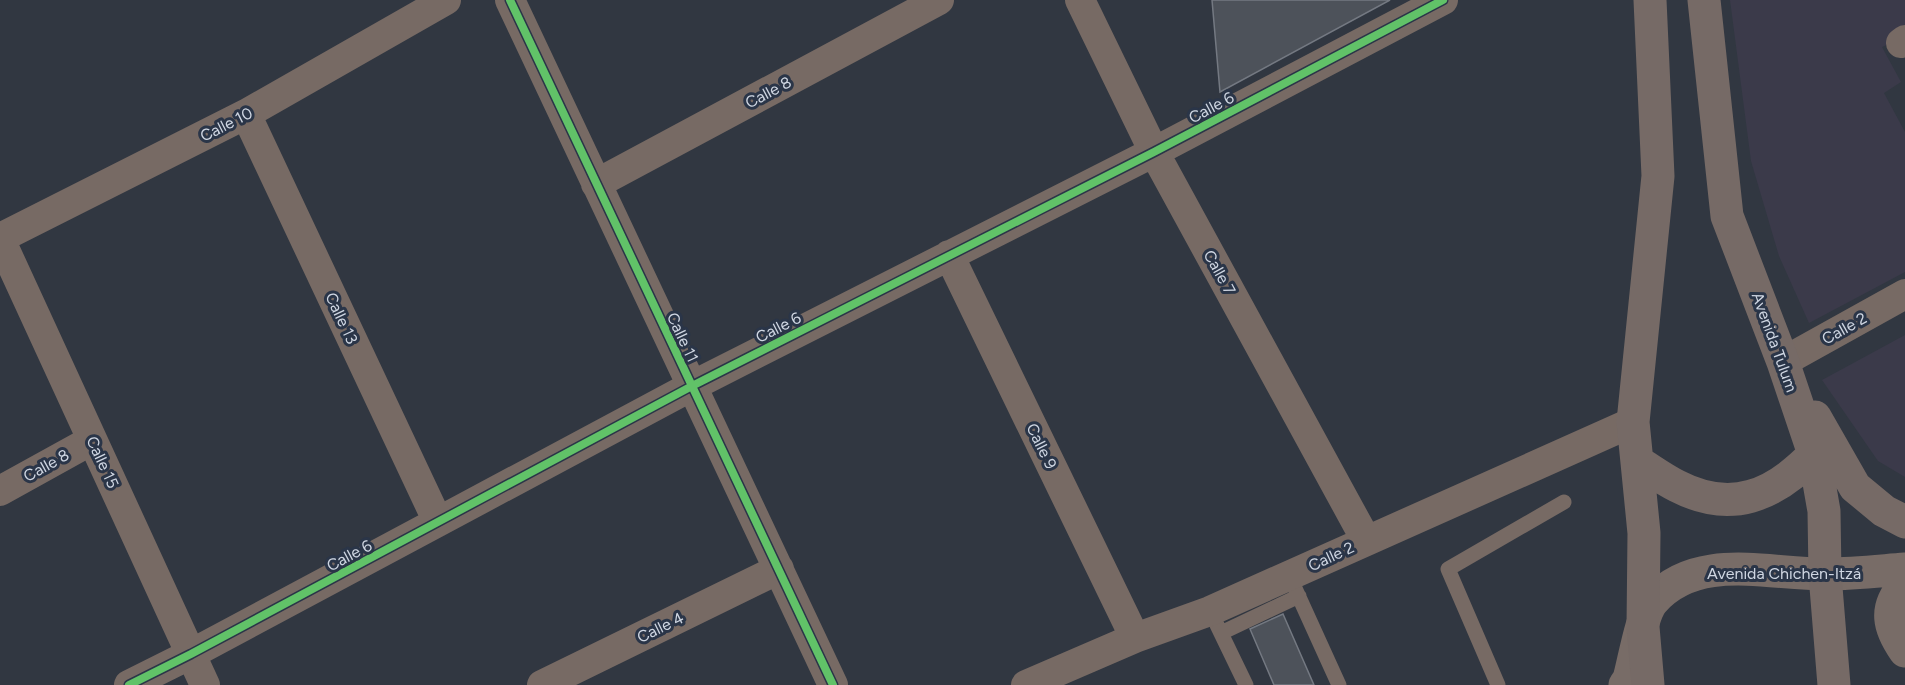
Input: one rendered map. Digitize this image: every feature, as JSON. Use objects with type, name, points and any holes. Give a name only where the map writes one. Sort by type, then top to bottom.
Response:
[{"type":"main road","points":[[1648,685],[1643,627],[1644,533],[1633,422],[1658,176],[1650,0]]},
{"type":"main road","name":"Avenida Tulum","points":[[1704,0],[1727,216],[1783,362],[1814,454],[1824,511],[1825,574],[1834,685]]},
{"type":"main road","points":[[1783,362],[1855,487],[1884,511],[1905,522]]},
{"type":"main road","points":[[1638,462],[1677,486],[1700,496],[1726,501],[1749,497],[1770,489],[1796,473],[1814,454]]},
{"type":"main road","name":"Avenida Chichen-Itzá","points":[[1625,685],[1629,679],[1651,602],[1673,583],[1692,574],[1721,570],[1761,570],[1859,574],[1905,569]]},
{"type":"main road","points":[[1905,585],[1899,591],[1891,611],[1890,624],[1895,638],[1905,651]]},
{"type":"street","name":"Calle 10","points":[[0,239],[246,114],[446,0]]},
{"type":"street","name":"Calle 11","points":[[510,0],[833,685]]},
{"type":"street","name":"Calle 8","points":[[596,184],[939,0]]},
{"type":"street","name":"Calle 7","points":[[1080,0],[1154,152],[1366,540]]},
{"type":"street","name":"Calle 6","points":[[129,685],[692,386],[1154,152],[1443,0]]},
{"type":"street","name":"Calle 13","points":[[246,114],[438,522]]},
{"type":"street","name":"Calle 15","points":[[0,239],[205,685]]},
{"type":"street","name":"Calle 9","points":[[949,255],[1135,638]]},
{"type":"street","name":"Calle 2","points":[[1783,362],[1905,294]]},
{"type":"street","name":"Calle 2","points":[[1026,685],[1135,638],[1216,622],[1294,586],[1366,540],[1633,422]]},
{"type":"street","name":"Calle 8","points":[[0,491],[92,440]]},
{"type":"street","name":"Calle 4","points":[[542,685],[779,569]]},
{"type":"lane","points":[[1498,685],[1448,569],[1564,502]]},
{"type":"lane","points":[[1294,586],[1339,685]]},
{"type":"lane","points":[[1216,622],[1246,685]]},
{"type":"shaded area","points":[[1730,0],[1905,0],[1905,37],[1882,47],[1901,82],[1884,93],[1905,132],[1905,272],[1809,323],[1779,256],[1751,161]]},
{"type":"shaded area","points":[[1905,335],[1905,477],[1878,461],[1822,380]]},
{"type":"building","points":[[1212,0],[1390,0],[1220,92]]},
{"type":"building","points":[[1283,614],[1314,685],[1274,685],[1250,629]]},
{"type":"cycle path","points":[[510,0],[833,685]]},
{"type":"cycle path","points":[[129,685],[692,386],[1154,152],[1443,0]]}]
